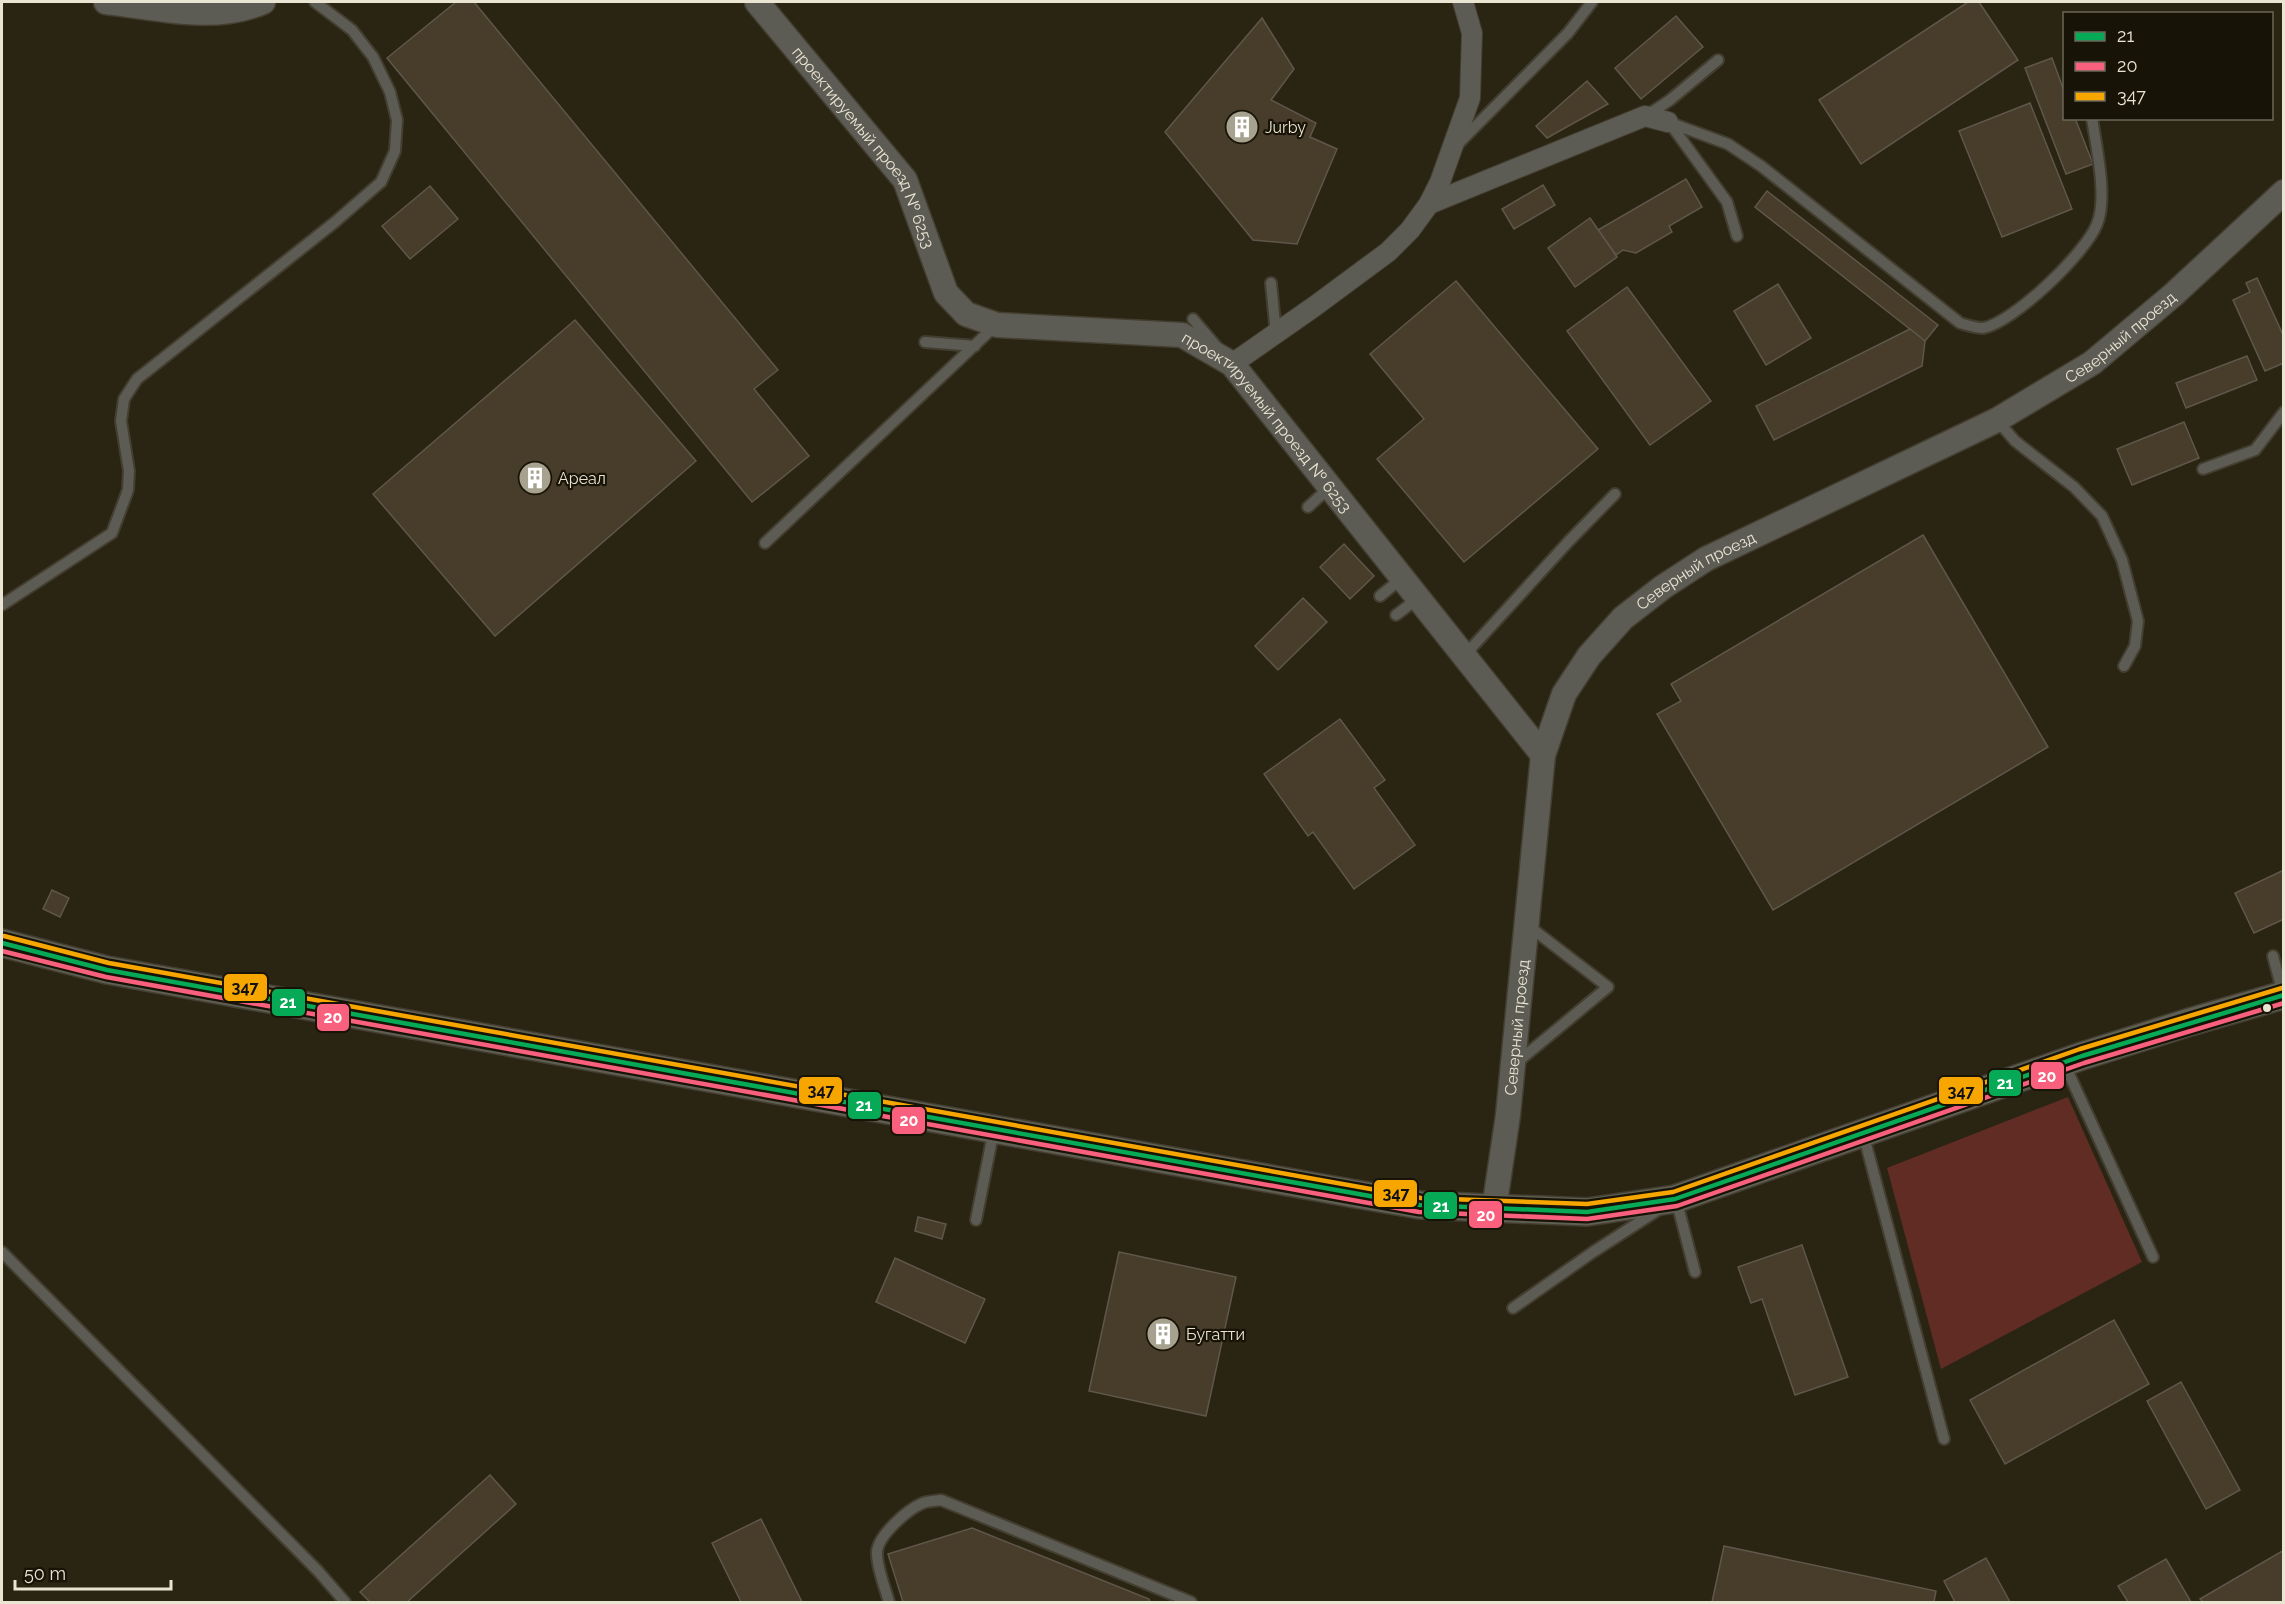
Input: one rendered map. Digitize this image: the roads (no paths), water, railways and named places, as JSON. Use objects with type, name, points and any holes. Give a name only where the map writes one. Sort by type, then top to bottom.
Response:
[{"type":"main road","points":[[2,944],[107,970],[1420,1205],[1587,1212],[1676,1198],[2064,1063],[2283,995]]},
{"type":"street","points":[[106,2],[216,13],[245,9],[263,2]]},
{"type":"street","name":"проектируемый проезд № 6253","points":[[757,2],[905,180],[946,293],[966,314],[997,325],[1182,335],[1232,364],[1543,755]]},
{"type":"street","points":[[1232,364],[1388,252],[1410,230],[1429,204],[1470,98],[1472,33],[1463,2]]},
{"type":"street","points":[[1429,204],[1645,116],[1668,122]]},
{"type":"street","name":"Северный проезд","points":[[1494,1209],[1508,1115],[1543,755],[1564,694],[1589,656],[1623,618],[1663,586],[1706,559],[1997,420],[2092,363],[2173,295],[2283,192]]},
{"type":"lane","points":[[2,604],[112,533],[128,490],[129,471],[121,421],[124,399],[137,380],[335,222],[381,182],[395,151],[397,120],[390,92],[373,57],[352,30],[315,2]]},
{"type":"lane","points":[[1451,151],[1568,33],[1592,2]]},
{"type":"lane","points":[[1645,116],[1670,100],[1718,60]]},
{"type":"lane","points":[[1668,122],[1728,144],[1761,166],[1960,323],[1981,328],[1997,323],[2016,312],[2077,257],[2098,223],[2102,192],[2091,120]]},
{"type":"lane","points":[[1668,122],[1727,202],[1737,236]]},
{"type":"lane","points":[[1271,283],[1276,334]]},
{"type":"lane","points":[[1193,319],[1232,364]]},
{"type":"lane","points":[[765,543],[997,325]]},
{"type":"lane","points":[[925,342],[975,346]]},
{"type":"lane","points":[[2203,468],[2255,450],[2283,412]]},
{"type":"lane","points":[[1997,420],[2015,441],[2074,487],[2102,516],[2122,560],[2138,621],[2135,646],[2124,666]]},
{"type":"lane","points":[[1308,507],[1330,487]]},
{"type":"lane","points":[[1463,656],[1569,541],[1615,495]]},
{"type":"lane","points":[[1380,596],[1401,579]]},
{"type":"lane","points":[[1396,615],[1417,599]]},
{"type":"lane","points":[[1512,1067],[1608,987],[1526,924]]},
{"type":"lane","points":[[2273,956],[2283,995]]},
{"type":"lane","points":[[2064,1063],[2153,1257]]},
{"type":"lane","points":[[976,1220],[994,1129]]},
{"type":"lane","points":[[1863,1133],[1944,1439]]},
{"type":"lane","points":[[1513,1308],[1676,1198],[1695,1272]]},
{"type":"lane","points":[[2,1252],[318,1571],[345,1602]]},
{"type":"lane","points":[[890,1602],[876,1550],[883,1536],[907,1512],[923,1503],[941,1500],[1191,1602]]},
{"type":"place","name":"Jurby","points":[[1242,127]]},
{"type":"place","name":"Ареал","points":[[535,478]]},
{"type":"place","name":"Бугатти","points":[[1163,1334]]}]
